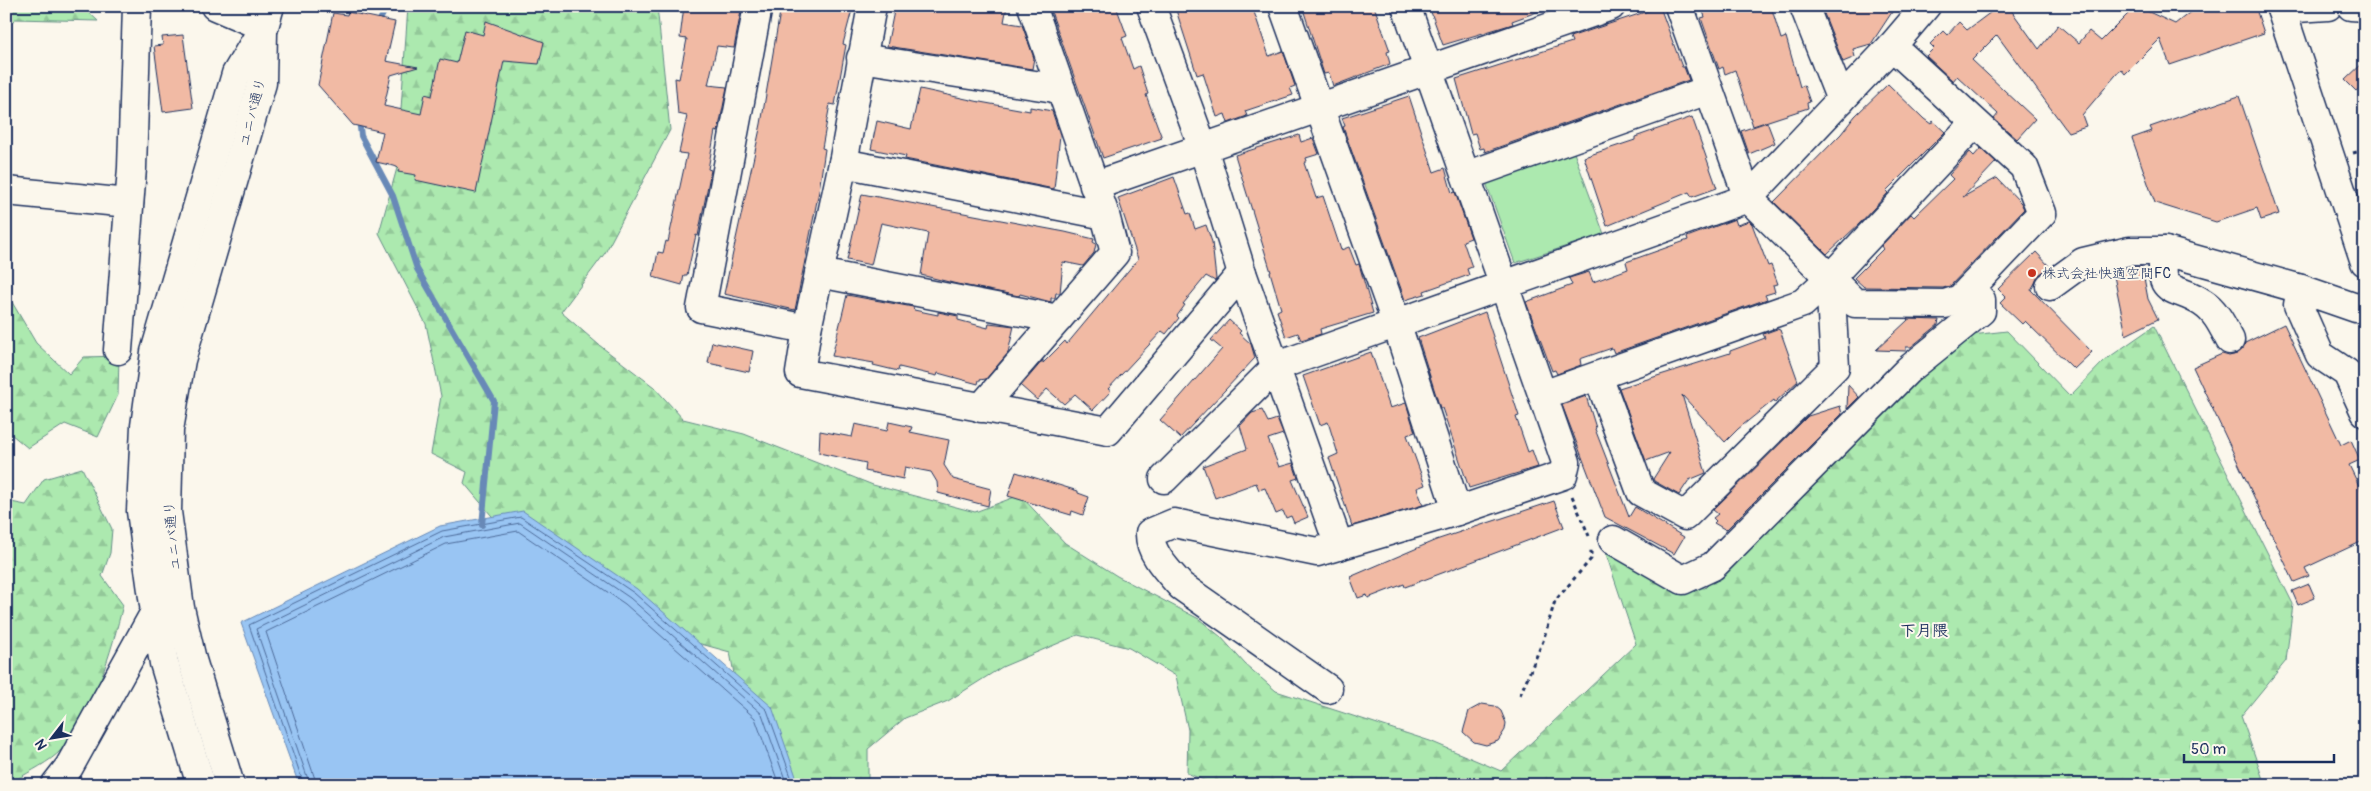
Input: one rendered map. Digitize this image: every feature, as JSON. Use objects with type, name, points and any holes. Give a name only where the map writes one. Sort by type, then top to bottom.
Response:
[{"type":"street","points":[[118,350],[132,168],[137,6]]},
{"type":"street","points":[[214,6],[267,16]]},
{"type":"street","points":[[758,6],[700,308],[807,329]]},
{"type":"street","points":[[872,6],[842,163],[807,329],[800,373],[1108,431],[1242,273]]},
{"type":"street","points":[[981,408],[1115,253],[1104,215],[1032,6]]},
{"type":"street","points":[[1151,6],[1203,148],[1242,273],[1277,366],[1339,546]]},
{"type":"street","points":[[1283,6],[1396,322],[1457,511]]},
{"type":"street","points":[[1328,690],[1182,586],[1165,567],[1150,542],[1150,533],[1174,523],[1316,552],[1457,511],[1563,475],[1566,462],[1406,6]]},
{"type":"street","points":[[1094,186],[1611,6]]},
{"type":"street","points":[[1679,6],[1748,198],[1855,303],[1945,304],[1960,299],[2042,213],[2024,166],[1974,123],[1892,46]]},
{"type":"street","points":[[1804,6],[1841,100]]},
{"type":"street","points":[[1164,479],[1277,366],[1748,198],[1892,46],[1926,6]]},
{"type":"street","points":[[2328,6],[2280,8],[2365,262]]},
{"type":"street","points":[[2351,6],[2365,7]]},
{"type":"street","name":"ユニバ通り","points":[[230,785],[192,660],[167,610],[141,511],[145,426],[155,352],[236,74],[267,16]]},
{"type":"street","points":[[861,58],[1061,89]]},
{"type":"street","points":[[1466,176],[1708,90]]},
{"type":"street","points":[[1543,395],[1803,303],[1830,278],[1974,123]]},
{"type":"street","points":[[842,163],[1104,215]]},
{"type":"street","points":[[6,191],[129,203]]},
{"type":"street","points":[[2050,286],[2083,262],[2129,251],[2165,251],[2301,289],[2356,308],[2365,306]]},
{"type":"street","points":[[2165,251],[2162,268],[2164,282],[2170,289],[2205,304],[2217,317],[2230,340]]},
{"type":"street","points":[[819,273],[1058,319]]},
{"type":"street","points":[[1598,376],[1641,492],[1684,516],[1835,367],[1830,278]]},
{"type":"street","points":[[1613,540],[1683,580],[1713,566],[1908,370],[1981,311],[1981,300],[1970,289]]},
{"type":"street","points":[[2301,289],[2298,305],[2320,355],[2347,373],[2365,412]]},
{"type":"street","points":[[55,785],[69,767],[167,610]]},
{"type":"street","name":"ユニバ通り","points":[[167,610],[164,663],[201,785]]},
{"type":"path","points":[[1520,695],[1543,641],[1555,602],[1591,559],[1592,542],[1563,475]]},
{"type":"green space","points":[[6,6],[82,6],[98,21],[15,19],[6,29]]},
{"type":"green space","points":[[408,6],[657,6],[670,130],[605,253],[561,312],[599,345],[654,387],[683,419],[744,434],[873,485],[975,512],[1020,495],[1065,543],[1117,576],[1199,619],[1221,637],[1245,664],[1276,691],[1430,741],[1501,771],[1636,644],[1603,545],[1679,586],[1705,588],[1883,408],[1963,336],[2007,331],[2070,396],[2105,360],[2154,326],[2293,604],[2286,661],[2241,716],[2265,785],[1215,785],[1187,773],[1188,730],[1176,676],[1129,648],[1078,635],[1002,667],[948,701],[905,718],[868,749],[868,785],[785,785],[738,696],[730,652],[650,630],[502,528],[464,483],[467,472],[431,454],[441,396],[426,324],[379,233],[397,168]]},
{"type":"green space","points":[[1573,150],[1604,234],[1515,263],[1485,180]]},
{"type":"green space","points":[[6,292],[36,343],[69,374],[84,357],[119,356],[118,395],[98,437],[65,424],[28,448],[6,430]]},
{"type":"green space","points":[[82,468],[112,529],[110,553],[102,576],[123,605],[100,681],[83,719],[72,736],[61,750],[51,758],[16,780],[14,785],[6,785],[6,501],[26,505],[44,479]]},
{"type":"water","points":[[523,511],[637,589],[772,707],[799,785],[299,785],[241,623],[440,526]]},
{"type":"building","points":[[684,6],[742,6],[734,48],[717,46],[708,85],[727,87],[718,132],[715,131],[708,169],[711,170],[698,236],[696,235],[687,275],[684,275],[682,285],[653,277],[658,252],[663,253],[666,241],[668,242],[687,154],[679,153],[687,116],[678,114],[675,78],[679,79],[687,39],[680,38]]},
{"type":"building","points":[[781,6],[853,6],[843,44],[846,45],[835,105],[830,104],[822,148],[825,149],[819,191],[795,310],[724,294],[761,124]]},
{"type":"building","points":[[895,6],[1007,6],[1004,22],[1022,25],[1034,58],[1032,69],[887,46]]},
{"type":"building","points":[[1049,6],[1116,6],[1127,36],[1122,38],[1133,69],[1139,66],[1148,94],[1146,95],[1162,138],[1103,158]]},
{"type":"building","points":[[1187,6],[1252,6],[1269,56],[1283,51],[1295,86],[1290,88],[1293,95],[1245,111],[1247,116],[1228,123],[1225,114],[1217,117],[1203,73],[1197,75],[1176,10]]},
{"type":"building","points":[[1302,6],[1374,6],[1390,51],[1387,52],[1390,64],[1333,86],[1329,73],[1324,74]]},
{"type":"building","points":[[1449,6],[1547,6],[1548,8],[1512,21],[1513,24],[1443,45],[1431,12]]},
{"type":"building","points":[[1701,6],[1771,6],[1781,39],[1786,37],[1800,87],[1804,85],[1810,102],[1807,103],[1808,108],[1753,126],[1735,70],[1725,74],[1723,67],[1719,69],[1701,18],[1705,17]]},
{"type":"building","points":[[1821,6],[1896,6],[1871,44],[1853,49],[1855,57],[1843,62]]},
{"type":"building","points":[[1999,6],[2008,6],[2039,49],[2058,25],[2079,43],[2089,31],[2101,41],[2136,6],[2175,24],[2198,6],[2255,6],[2264,33],[2170,65],[2160,39],[2125,74],[2121,69],[2082,115],[2086,126],[2068,132],[1997,35],[1972,60],[2035,119],[2017,139],[1994,119],[1998,114],[1957,76],[1953,81],[1926,56],[1934,48],[1930,44],[1943,31],[1947,35],[1959,22],[1967,30]]},
{"type":"building","points":[[1660,7],[1682,67],[1684,67],[1689,80],[1485,152],[1484,148],[1480,149],[1475,133],[1471,134],[1456,79],[1572,42],[1570,37]]},
{"type":"building","points":[[348,12],[395,22],[386,61],[418,67],[391,75],[384,106],[421,114],[425,94],[432,96],[440,59],[457,63],[465,30],[483,35],[486,21],[544,42],[539,64],[504,61],[476,193],[415,180],[416,175],[398,172],[399,168],[376,162],[383,132],[353,125],[318,85],[333,13],[347,15]]},
{"type":"building","points":[[183,35],[193,108],[163,112],[154,46],[163,45],[162,37]]},
{"type":"building","points":[[2365,61],[2365,84],[2356,91],[2345,80]]},
{"type":"building","points":[[1888,84],[1924,119],[1931,124],[1933,121],[1945,132],[1886,191],[1888,193],[1859,224],[1827,254],[1774,202]]},
{"type":"building","points":[[920,89],[1030,111],[1030,107],[1052,111],[1060,135],[1054,189],[905,159],[906,156],[871,149],[877,121],[911,129]]},
{"type":"building","points":[[1409,96],[1434,172],[1445,168],[1452,193],[1455,192],[1471,238],[1463,241],[1472,267],[1467,269],[1469,275],[1424,291],[1425,294],[1405,300],[1343,127],[1345,126],[1342,118]]},
{"type":"building","points":[[2239,96],[2279,214],[2261,220],[2257,208],[2216,222],[2155,203],[2132,138],[2152,131],[2150,127]]},
{"type":"building","points":[[1692,117],[1717,188],[1692,197],[1689,192],[1607,226],[1584,157],[1635,140],[1635,137]]},
{"type":"building","points":[[1767,122],[1775,143],[1749,154],[1741,131]]},
{"type":"building","points":[[1299,135],[1301,142],[1313,138],[1319,154],[1306,158],[1307,161],[1304,163],[1316,198],[1323,196],[1341,250],[1349,247],[1356,265],[1359,264],[1373,313],[1320,329],[1321,334],[1301,340],[1298,333],[1286,337],[1277,311],[1281,309],[1271,272],[1235,155]]},
{"type":"building","points":[[1981,148],[1996,162],[1963,197],[1997,178],[2021,203],[2024,209],[1950,286],[1943,288],[1864,287],[1854,278],[1883,249],[1881,246],[1911,214],[1914,217],[1953,179],[1949,175],[1970,152],[1974,156]]},
{"type":"building","points":[[1174,177],[1187,214],[1190,213],[1195,229],[1206,225],[1212,242],[1215,281],[1206,276],[1183,304],[1185,305],[1177,316],[1179,318],[1166,334],[1162,331],[1108,389],[1111,391],[1093,410],[1075,394],[1064,404],[1047,389],[1037,400],[1021,386],[1043,360],[1043,363],[1065,341],[1067,344],[1138,259],[1118,198]]},
{"type":"building","points":[[862,194],[1094,239],[1093,242],[1096,244],[1094,253],[1083,266],[1063,262],[1060,293],[1056,293],[1055,298],[1051,298],[1051,302],[1020,294],[1019,296],[921,275],[928,233],[881,223],[871,265],[847,260]]},
{"type":"building","points":[[1735,219],[1737,225],[1749,221],[1752,224],[1768,266],[1771,265],[1778,284],[1773,285],[1775,292],[1765,295],[1767,299],[1614,353],[1612,348],[1580,359],[1581,365],[1557,374],[1555,370],[1552,371],[1526,302],[1572,285],[1569,278],[1589,272],[1593,282],[1628,269],[1626,262],[1688,240],[1687,237]]},
{"type":"building","points":[[2036,252],[2050,267],[2040,274],[2031,290],[2092,352],[2074,369],[2025,321],[2022,324],[2000,303],[2006,297],[1998,289]]},
{"type":"building","points":[[2131,267],[2142,267],[2148,299],[2158,319],[2126,335],[2113,271]]},
{"type":"building","points":[[847,295],[913,307],[914,310],[938,315],[938,312],[958,316],[958,320],[988,328],[989,323],[1014,326],[1008,353],[986,379],[979,380],[978,384],[938,373],[937,376],[899,367],[898,371],[873,365],[874,363],[832,356]]},
{"type":"building","points":[[1485,312],[1519,416],[1516,417],[1528,452],[1532,450],[1538,467],[1469,488],[1442,408],[1440,408],[1418,338]]},
{"type":"building","points":[[1229,320],[1251,344],[1255,358],[1180,438],[1160,420],[1222,349],[1211,340]]},
{"type":"building","points":[[1908,320],[1939,320],[1938,325],[1911,347],[1906,347],[1906,351],[1876,350]]},
{"type":"building","points":[[2284,324],[2341,445],[2351,440],[2360,460],[2349,465],[2365,498],[2365,540],[2305,568],[2309,576],[2294,582],[2193,367],[2222,354],[2229,356],[2237,354],[2243,349],[2245,343]]},
{"type":"building","points":[[1777,329],[1780,330],[1798,381],[1775,402],[1774,400],[1738,429],[1725,442],[1682,395],[1706,473],[1689,480],[1679,495],[1654,481],[1653,479],[1670,452],[1646,461],[1619,388],[1730,353],[1730,351],[1765,338],[1763,334]]},
{"type":"building","points":[[712,342],[753,351],[749,372],[708,363]]},
{"type":"building","points":[[1371,352],[1390,408],[1406,403],[1415,432],[1407,435],[1425,485],[1417,488],[1423,505],[1352,526],[1329,458],[1338,454],[1328,422],[1320,425],[1303,376]]},
{"type":"building","points":[[1848,385],[1859,397],[1847,409]]},
{"type":"building","points":[[1586,396],[1595,429],[1629,517],[1635,507],[1684,537],[1674,554],[1605,517],[1562,405]]},
{"type":"building","points":[[1840,406],[1842,414],[1726,530],[1714,523],[1716,521],[1713,518],[1718,514],[1713,510],[1808,416]]},
{"type":"building","points":[[1262,410],[1268,422],[1277,419],[1283,434],[1268,439],[1279,467],[1293,463],[1298,478],[1292,480],[1308,517],[1294,523],[1291,516],[1286,518],[1283,511],[1276,514],[1265,488],[1259,490],[1256,483],[1215,498],[1203,466],[1247,449],[1240,426],[1252,413]]},
{"type":"building","points":[[889,422],[912,427],[910,432],[949,440],[944,465],[953,479],[991,489],[988,506],[938,493],[937,482],[931,472],[905,467],[903,479],[865,471],[866,463],[819,453],[820,431],[852,437],[855,424],[887,431]]},
{"type":"building","points":[[1016,472],[1078,491],[1078,493],[1089,497],[1083,515],[1072,511],[1071,515],[1008,496]]},
{"type":"building","points":[[1554,501],[1564,527],[1405,587],[1404,584],[1368,598],[1367,595],[1358,598],[1350,577],[1436,540]]},
{"type":"building","points":[[2309,584],[2315,598],[2298,605],[2292,591]]},
{"type":"building","points":[[1482,704],[1495,706],[1501,711],[1506,723],[1505,730],[1498,741],[1486,745],[1474,742],[1463,732],[1469,711]]},
{"type":"waterway","points":[[377,26],[387,6]]},
{"type":"waterway","points":[[359,119],[361,136],[393,196],[417,269],[494,401],[482,525]]},
{"type":"place","name":"株式会社快適空間FC","points":[[2032,273]]},
{"type":"district","name":"下月隈","points":[[1924,630]]}]
